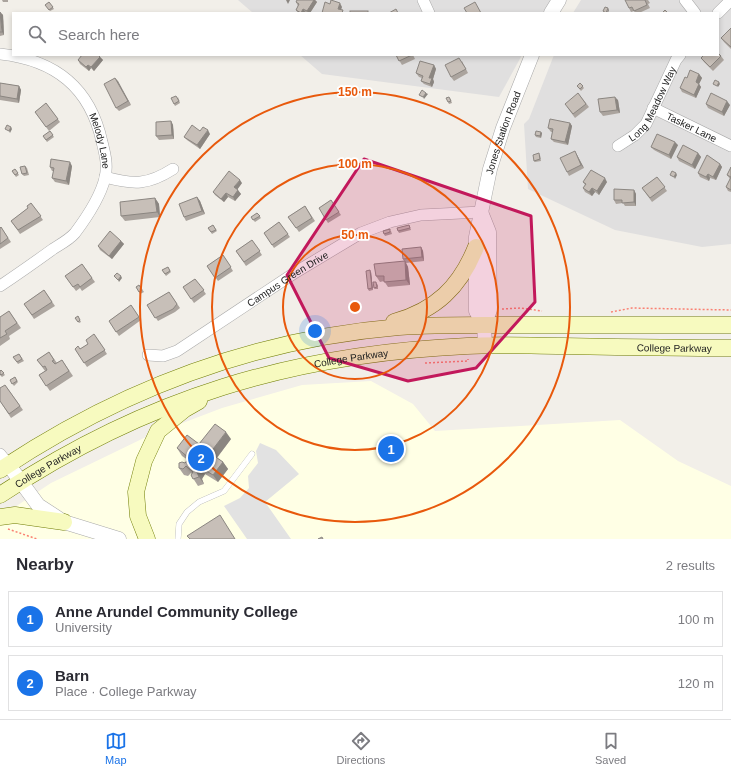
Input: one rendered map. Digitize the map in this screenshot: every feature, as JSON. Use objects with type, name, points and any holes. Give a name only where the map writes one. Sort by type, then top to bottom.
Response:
[{"type":"main road","points":[[356,332],[411,317],[439,301],[460,278],[468,266],[476,247]]},
{"type":"main road","points":[[3,463],[161,383],[219,362],[268,348],[356,332],[399,327],[484,325],[731,325]]},
{"type":"main road","name":"College Parkway","points":[[0,495],[56,460],[134,420],[229,384],[282,370],[347,357],[417,349],[484,345],[731,348]]},
{"type":"main road","points":[[147,539],[138,516],[136,492],[144,461],[158,432],[185,409],[229,384]]},
{"type":"main road","points":[[3,523],[15,515],[64,522]]},
{"type":"street","points":[[423,0],[429,12]]},
{"type":"street","points":[[552,12],[559,0]]},
{"type":"street","points":[[685,0],[694,12]]},
{"type":"street","points":[[719,12],[731,0]]},
{"type":"street","name":"Melody Lane","points":[[0,54],[12,55]]},
{"type":"street","name":"Melody Lane","points":[[0,286],[74,235],[99,195],[105,177],[107,164],[97,122],[82,96],[68,78],[45,64],[21,56]]},
{"type":"street","name":"Jones Station Road","points":[[484,325],[476,311],[476,247],[481,212],[496,148],[532,56]]},
{"type":"street","name":"Long Meadow Way","points":[[618,146],[646,124],[679,56]]},
{"type":"street","name":"Tasker Lane","points":[[653,108],[731,146]]},
{"type":"street","points":[[105,177],[124,182],[143,183],[159,178],[173,169]]},
{"type":"street","name":"Jones Station Road","points":[[481,212],[489,232],[490,310],[484,325],[484,345]]},
{"type":"street","name":"Campus Green Drive","points":[[148,355],[163,356],[177,351],[296,272],[361,233],[390,222],[421,215],[481,212]]},
{"type":"street","points":[[3,463],[38,505],[64,522],[119,539]]},
{"type":"lane","points":[[178,539],[179,524],[187,512],[199,502],[224,491],[252,454]]},
{"type":"path","points":[[490,310],[521,308],[543,312]]},
{"type":"path","points":[[609,312],[632,308],[731,310]]},
{"type":"path","points":[[424,363],[468,361]]},
{"type":"path","points":[[3,523],[37,539]]},
{"type":"highlighted area","points":[[364,159],[531,216],[535,302],[476,368],[408,381],[329,358],[287,275]]},
{"type":"shaded area","points":[[238,0],[553,0],[547,12],[252,12]]},
{"type":"shaded area","points":[[581,0],[731,0],[731,244],[702,247],[615,230],[528,189],[524,124],[529,119],[554,56],[719,56],[719,12],[574,12]]},
{"type":"shaded area","points":[[301,56],[521,56],[499,97],[322,74]]},
{"type":"shaded area","points":[[371,381],[413,404],[435,431],[620,420],[678,461],[731,486],[731,539],[0,539],[0,517],[51,483],[146,437],[222,408],[302,385]]},
{"type":"shaded area","points":[[260,443],[276,450],[299,474],[265,502],[291,539],[247,539],[224,506],[240,498],[249,488],[248,476],[258,463],[256,451]]},
{"type":"building","points":[[297,0],[314,0],[307,11],[303,9],[302,12],[296,10],[299,4],[296,2]]},
{"type":"building","points":[[331,0],[340,3],[338,9],[343,10],[342,12],[322,12],[325,2],[330,4]]},
{"type":"building","points":[[625,0],[645,0],[647,5],[634,11],[632,7],[629,8]]},
{"type":"building","points":[[49,2],[53,7],[49,10],[45,5]]},
{"type":"building","points":[[475,2],[480,12],[466,12],[464,8]]},
{"type":"building","points":[[605,7],[608,8],[606,12],[603,11]]},
{"type":"building","points":[[396,9],[398,12],[391,12]]},
{"type":"building","points":[[350,11],[368,11],[368,12]]},
{"type":"building","points":[[0,12],[2,32],[0,32]]},
{"type":"building","points":[[731,28],[731,47],[721,38]]},
{"type":"building","points":[[719,54],[721,56],[710,67],[701,58],[703,56],[719,56]]},
{"type":"building","points":[[81,56],[100,57],[91,67],[88,65],[86,67],[78,60]]},
{"type":"building","points":[[396,56],[410,56],[399,61]]},
{"type":"building","points":[[459,58],[466,69],[451,77],[445,65]]},
{"type":"building","points":[[420,61],[434,65],[429,78],[432,78],[430,84],[421,81],[423,76],[416,73]]},
{"type":"building","points":[[690,70],[699,74],[696,82],[699,84],[694,95],[680,88],[685,77],[687,78]]},
{"type":"building","points":[[115,78],[128,101],[116,108],[104,84]]},
{"type":"building","points":[[715,80],[719,82],[717,86],[713,84]]},
{"type":"building","points":[[0,83],[19,86],[17,99],[0,96]]},
{"type":"building","points":[[580,83],[583,86],[580,89],[577,86]]},
{"type":"building","points":[[422,90],[426,93],[423,97],[419,95]]},
{"type":"building","points":[[578,93],[586,104],[573,114],[565,104]]},
{"type":"building","points":[[711,93],[727,101],[722,112],[706,104]]},
{"type":"building","points":[[176,96],[179,101],[174,104],[171,98]]},
{"type":"building","points":[[449,97],[451,101],[448,102],[446,98]]},
{"type":"building","points":[[615,97],[617,110],[600,112],[598,99]]},
{"type":"building","points":[[46,103],[58,119],[46,127],[35,112]]},
{"type":"building","points":[[550,119],[570,123],[565,142],[551,139],[553,129],[548,128]]},
{"type":"building","points":[[171,121],[172,135],[156,136],[156,122]]},
{"type":"building","points":[[7,125],[11,127],[9,131],[5,129]]},
{"type":"building","points":[[192,125],[200,131],[203,127],[208,130],[197,145],[184,137]]},
{"type":"building","points":[[50,131],[53,135],[46,140],[43,136]]},
{"type":"building","points":[[536,131],[541,132],[540,136],[535,135]]},
{"type":"building","points":[[657,134],[675,142],[669,155],[651,147]]},
{"type":"building","points":[[683,145],[698,153],[692,165],[677,157]]},
{"type":"building","points":[[575,151],[581,165],[567,172],[560,158]]},
{"type":"building","points":[[539,153],[540,159],[534,161],[533,155]]},
{"type":"building","points":[[707,155],[720,164],[713,177],[708,174],[706,177],[698,173]]},
{"type":"building","points":[[51,159],[70,162],[66,181],[52,178],[54,168],[50,167]]},
{"type":"building","points":[[25,166],[27,173],[22,174],[20,167]]},
{"type":"building","points":[[731,167],[731,177],[727,175]]},
{"type":"building","points":[[15,169],[18,173],[15,175],[12,171]]},
{"type":"building","points":[[591,170],[605,178],[597,191],[592,188],[589,192],[583,188],[586,184],[583,182]]},
{"type":"building","points":[[229,171],[240,180],[234,187],[238,190],[233,197],[226,193],[221,199],[213,192]]},
{"type":"building","points":[[672,171],[676,173],[674,177],[670,175]]},
{"type":"building","points":[[657,177],[665,187],[650,198],[642,188]]},
{"type":"building","points":[[731,177],[731,190],[726,187]]},
{"type":"building","points":[[614,189],[634,190],[634,202],[622,203],[622,200],[614,200]]},
{"type":"building","points":[[197,197],[202,211],[184,217],[179,204]]},
{"type":"building","points":[[155,198],[157,212],[121,216],[120,202]]},
{"type":"building","points":[[331,200],[339,212],[326,220],[319,208]]},
{"type":"building","points":[[31,203],[41,216],[18,230],[11,221],[28,208],[27,206]]},
{"type":"building","points":[[305,206],[312,218],[296,228],[288,217]]},
{"type":"building","points":[[257,213],[260,216],[253,220],[251,217]]},
{"type":"building","points":[[279,222],[288,234],[272,245],[264,233]]},
{"type":"building","points":[[213,225],[216,230],[211,232],[208,228]]},
{"type":"building","points":[[409,225],[410,228],[398,231],[397,228]]},
{"type":"building","points":[[1,227],[8,238],[0,244],[0,228]]},
{"type":"building","points":[[390,229],[390,232],[384,234],[383,231]]},
{"type":"building","points":[[110,231],[121,241],[109,256],[98,246]]},
{"type":"building","points":[[252,240],[260,251],[244,262],[236,251]]},
{"type":"building","points":[[421,247],[422,257],[403,259],[402,249]]},
{"type":"building","points":[[223,255],[231,267],[215,278],[207,266]]},
{"type":"building","points":[[405,261],[406,280],[384,282],[384,276],[376,276],[374,264]]},
{"type":"building","points":[[82,264],[92,278],[80,287],[78,284],[73,287],[65,276]]},
{"type":"building","points":[[168,267],[170,271],[165,274],[162,270]]},
{"type":"building","points":[[370,270],[372,288],[368,289],[366,271]]},
{"type":"building","points":[[117,273],[121,276],[118,280],[114,276]]},
{"type":"building","points":[[195,279],[204,290],[191,299],[183,287]]},
{"type":"building","points":[[373,282],[376,282],[377,287],[374,288]]},
{"type":"building","points":[[139,285],[142,290],[139,292],[136,287]]},
{"type":"building","points":[[44,290],[52,302],[32,315],[24,304]]},
{"type":"building","points":[[169,292],[177,304],[173,309],[155,318],[147,305]]},
{"type":"building","points":[[131,305],[139,317],[116,332],[109,321]]},
{"type":"building","points":[[9,311],[17,323],[5,331],[7,334],[0,338],[0,317]]},
{"type":"building","points":[[78,316],[80,320],[78,322],[75,318]]},
{"type":"building","points":[[94,334],[105,350],[84,363],[75,349],[78,346],[80,349],[88,344],[86,340]]},
{"type":"building","points":[[49,352],[54,360],[52,361],[55,364],[62,360],[69,371],[46,386],[39,375],[47,370],[45,366],[43,367],[37,360]]},
{"type":"building","points":[[19,354],[22,359],[17,362],[13,357]]},
{"type":"building","points":[[1,370],[4,373],[1,375],[0,371]]},
{"type":"building","points":[[15,377],[17,381],[12,384],[10,380]]},
{"type":"building","points":[[5,385],[20,406],[9,414],[0,401],[0,388]]},
{"type":"building","points":[[215,424],[226,432],[210,453],[223,462],[213,475],[200,467],[197,472],[199,477],[193,479],[191,475],[193,472],[186,466],[183,469],[179,468],[179,463],[185,463],[189,458],[177,448],[187,435],[199,444]]},
{"type":"building","points":[[220,515],[235,539],[190,539],[187,536]]},
{"type":"place","name":"Anne Arundel Community College","points":[[391,449]]},
{"type":"place","name":"Barn","points":[[201,458]]}]
